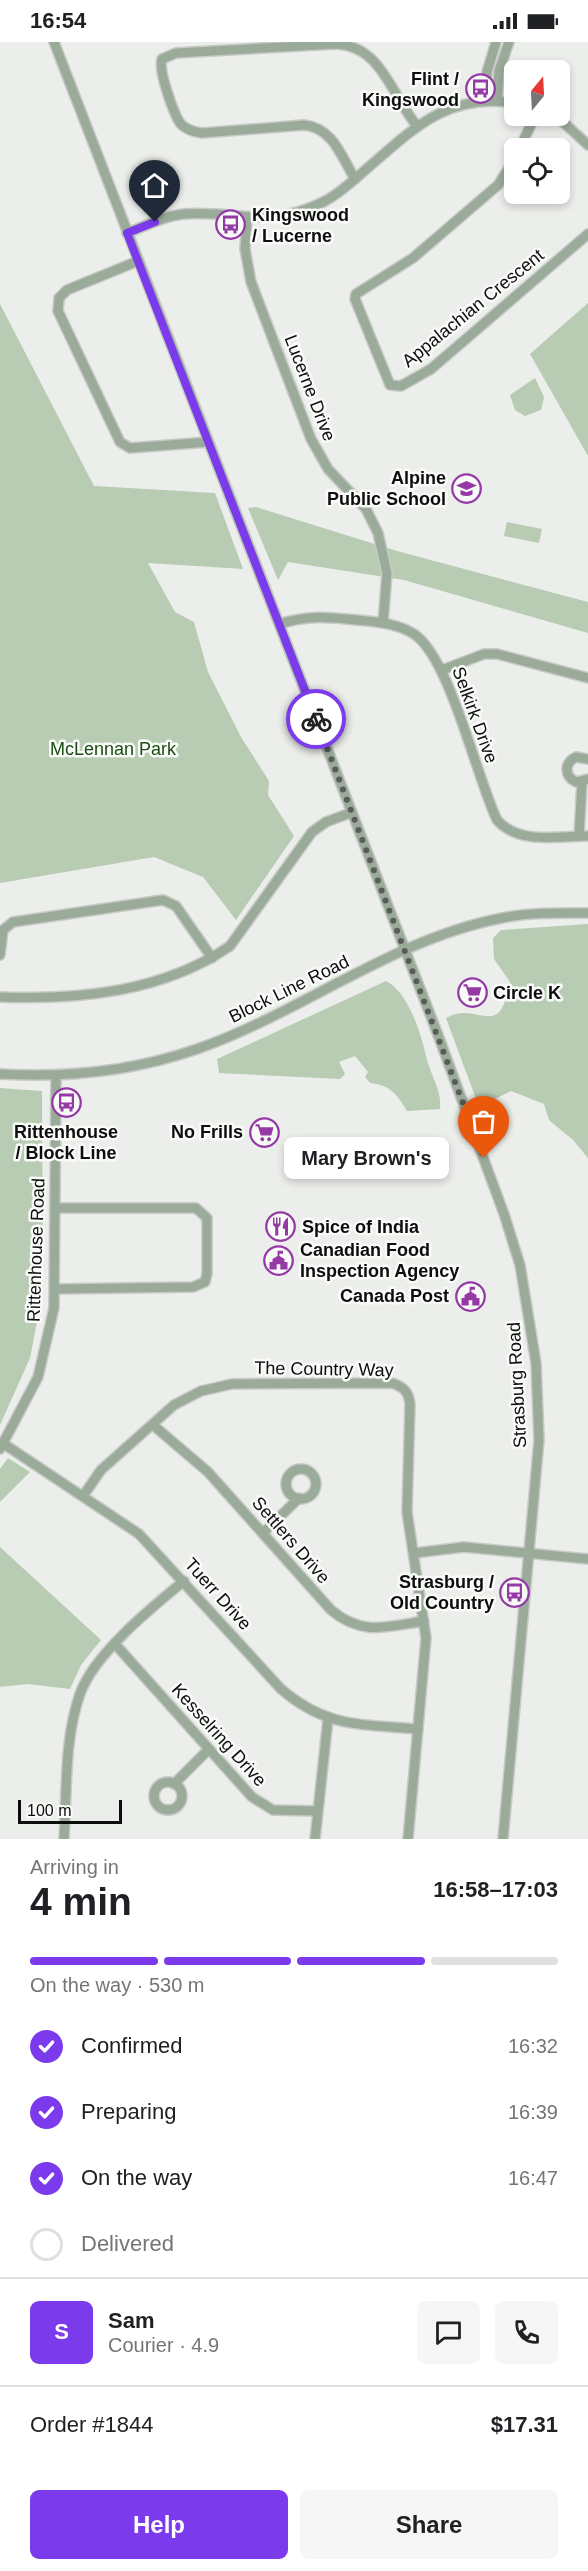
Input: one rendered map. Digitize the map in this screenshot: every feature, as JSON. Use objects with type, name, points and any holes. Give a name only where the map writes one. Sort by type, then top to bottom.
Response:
[{"type":"street","name":"Strasburg Road","points":[[54,42],[478,1142],[520,1265],[536,1363],[538,1429],[503,1839]]},
{"type":"street","points":[[485,101],[490,59],[496,42]]},
{"type":"street","points":[[497,100],[501,63],[508,42]]},
{"type":"street","points":[[355,179],[330,138],[317,126],[202,133],[187,128],[178,118],[160,68],[162,58],[176,53],[336,44],[357,47],[374,59],[417,126]]},
{"type":"street","points":[[490,59],[501,63]]},
{"type":"street","points":[[127,233],[182,214],[248,219],[272,218],[307,209],[325,202],[417,126],[442,110],[485,101],[504,101]]},
{"type":"street","points":[[567,126],[588,145]]},
{"type":"street","name":"Appalachian Crescent","points":[[504,176],[498,185],[413,258],[356,294],[355,299],[390,385],[401,386],[431,369],[588,234]]},
{"type":"street","name":"Lucerne Drive","points":[[248,219],[245,249],[251,282],[311,438],[328,470],[366,509],[378,533],[387,573],[383,623]]},
{"type":"street","points":[[138,261],[67,290],[59,298],[58,311],[120,442],[130,448],[208,442]]},
{"type":"street","name":"Selkirk Drive","points":[[280,624],[317,617],[383,623],[400,627],[420,639],[442,670],[497,820],[505,828],[522,835],[584,836]]},
{"type":"street","points":[[442,670],[484,654],[497,654],[588,678]]},
{"type":"street","points":[[584,836],[585,781],[576,782],[568,775],[568,764],[576,757],[588,759]]},
{"type":"street","points":[[0,997],[46,998],[119,990],[173,975],[212,958],[230,946],[312,832],[326,822],[350,813]]},
{"type":"street","points":[[0,955],[3,930],[13,922],[163,900],[176,906],[212,958]]},
{"type":"street","name":"Block Line Road","points":[[0,1074],[56,1076],[99,1072],[168,1059],[200,1048],[405,951],[453,932],[501,918],[588,913]]},
{"type":"street","name":"Rittenhouse Road","points":[[2,1446],[38,1377],[49,1337],[55,1289],[56,1076]]},
{"type":"street","points":[[55,1289],[193,1287],[205,1282],[207,1274],[207,1218],[195,1208],[56,1208]]},
{"type":"street","name":"The Country Way","points":[[83,1496],[101,1470],[186,1396],[216,1386],[392,1383],[400,1386],[409,1396],[407,1512],[424,1621],[425,1663],[408,1839]]},
{"type":"street","name":"Settlers Drive","points":[[153,1425],[208,1472],[264,1532],[330,1610],[345,1622],[361,1628],[424,1621]]},
{"type":"street","name":"Tuerr Drive","points":[[2,1446],[139,1534],[297,1704],[328,1719],[418,1729]]},
{"type":"street","points":[[264,1532],[299,1498]]},
{"type":"street","points":[[414,1553],[464,1547],[588,1559]]},
{"type":"street","points":[[64,1839],[75,1711],[91,1673],[115,1644],[184,1581]]},
{"type":"street","name":"Kesselring Drive","points":[[115,1644],[252,1797],[263,1806],[273,1810],[317,1811]]},
{"type":"street","points":[[315,1839],[328,1719]]},
{"type":"street","points":[[174,1784],[209,1749]]},
{"type":"green space","points":[[588,303],[588,456],[530,354]]},
{"type":"green space","name":"McLennan Park","points":[[0,304],[94,486],[215,493],[243,569],[148,563],[175,612],[194,622],[208,672],[241,737],[269,781],[268,795],[294,836],[236,920],[203,877],[154,857],[0,883]]},
{"type":"green space","points":[[535,378],[544,397],[541,410],[525,416],[515,410],[510,395]]},
{"type":"green space","points":[[256,507],[397,551],[588,602],[588,633],[404,580],[288,562],[278,580],[248,508]]},
{"type":"green space","points":[[507,522],[542,529],[539,543],[504,536]]},
{"type":"green space","points":[[588,924],[588,1158],[573,1140],[549,1120],[544,1104],[511,1091],[479,1107],[446,1018],[468,1013],[493,1016],[500,1011],[510,982],[494,959],[493,938],[501,930]]},
{"type":"green space","points":[[386,981],[401,995],[413,1016],[438,1090],[440,1109],[407,1111],[392,1091],[370,1083],[365,1077],[368,1072],[355,1056],[339,1062],[345,1074],[340,1079],[219,1073],[217,1059]]},
{"type":"green space","points":[[0,1088],[42,1091],[43,1291],[30,1358],[0,1425]]},
{"type":"green space","points":[[8,1458],[30,1472],[0,1502],[0,1469]]},
{"type":"green space","points":[[0,1547],[101,1640],[81,1665],[70,1689],[28,1684],[0,1687]]},
{"type":"way so far","points":[[316,719],[484,1158]]},
{"type":"place","name":"Flint / Kingswood","points":[[480,89]]},
{"type":"place","name":"Kingswood / Lucerne","points":[[231,225]]},
{"type":"place","name":"Alpine Public School","points":[[467,488]]},
{"type":"place","name":"Circle K","points":[[472,993]]},
{"type":"place","name":"Rittenhouse / Block Line","points":[[66,1103]]},
{"type":"place","name":"No Frills","points":[[264,1132]]},
{"type":"place","name":"Mary Brown's","points":[[484,1158]]},
{"type":"place","name":"Spice of India","points":[[281,1227]]},
{"type":"place","name":"Canadian Food Inspection Agency","points":[[279,1260]]},
{"type":"place","name":"Canada Post","points":[[470,1296]]},
{"type":"place","name":"Strasburg / Old Country","points":[[515,1592]]},
{"type":"route","points":[[155,222],[127,233],[316,719]]}]
